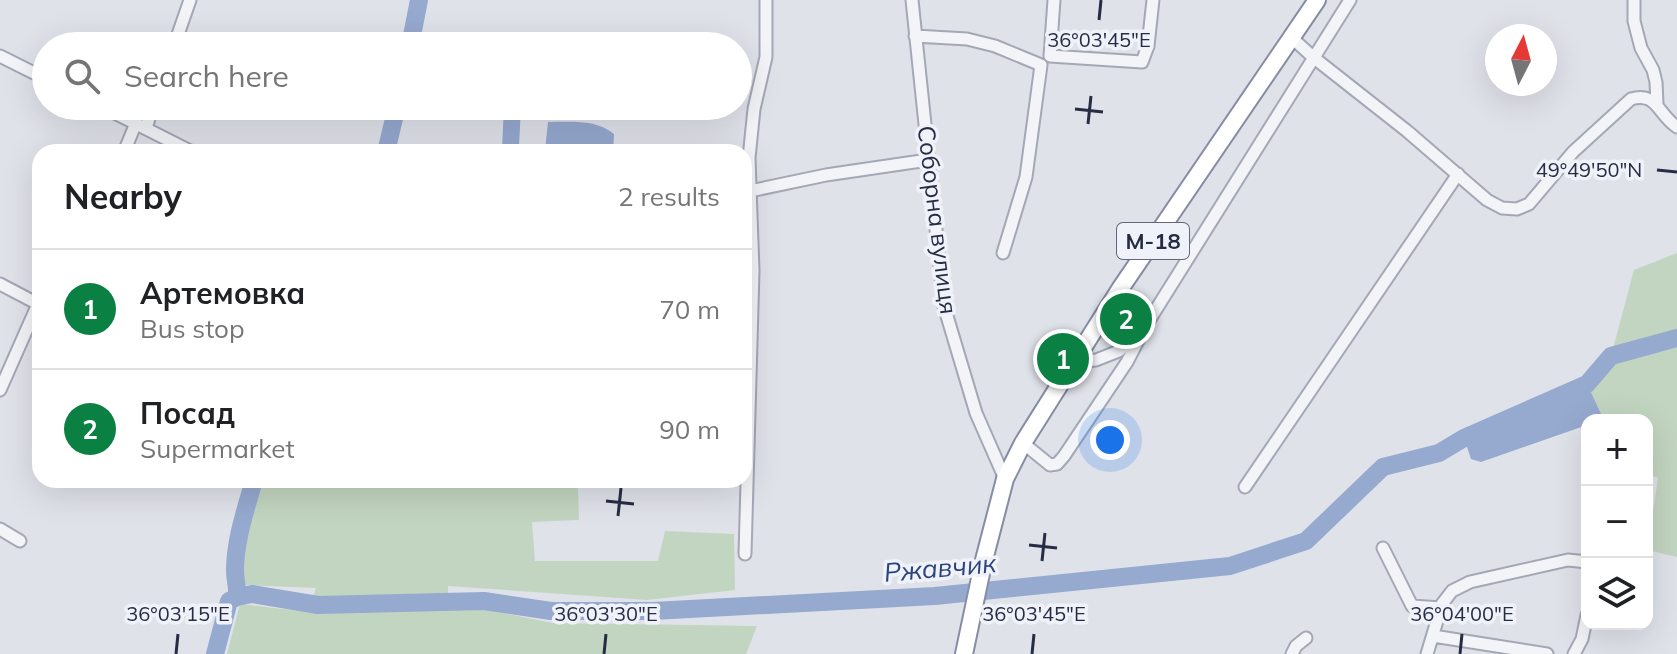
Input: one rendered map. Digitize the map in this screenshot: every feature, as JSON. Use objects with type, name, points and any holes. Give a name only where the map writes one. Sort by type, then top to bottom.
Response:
[{"type":"highway","name":"М-18","points":[[964,654],[1005,479],[1023,443],[1120,289],[1313,3]]},
{"type":"street","points":[[179,32],[190,0]]},
{"type":"street","points":[[750,144],[754,109],[766,57],[766,0]]},
{"type":"street","name":"Соборна вулиця","points":[[912,0],[944,306],[976,413],[1005,479]]},
{"type":"street","points":[[1003,253],[1026,177],[1054,0]]},
{"type":"street","points":[[915,36],[967,39],[1045,60],[1142,62],[1148,46],[1153,0]]},
{"type":"street","points":[[1023,443],[1050,465],[1057,464],[1127,362],[1145,327],[1350,0]]},
{"type":"street","points":[[1634,0],[1634,21],[1641,48],[1653,70],[1657,104],[1664,117],[1677,127]]},
{"type":"street","points":[[1292,38],[1487,200],[1502,208],[1517,209],[1529,204],[1573,152],[1626,102],[1649,92],[1656,82]]},
{"type":"street","points":[[0,56],[32,72]]},
{"type":"street","points":[[1641,96],[1657,104]]},
{"type":"street","points":[[130,120],[177,144]]},
{"type":"street","points":[[129,144],[144,120]]},
{"type":"street","points":[[752,191],[826,175],[928,160]]},
{"type":"street","points":[[1245,487],[1458,174]]},
{"type":"street","points":[[752,244],[752,306]]},
{"type":"street","points":[[0,284],[32,300]]},
{"type":"street","points":[[0,390],[32,319]]},
{"type":"street","points":[[1074,362],[1096,360],[1119,351],[1145,327]]},
{"type":"street","points":[[745,554],[747,488]]},
{"type":"street","points":[[0,529],[20,541]]},
{"type":"street","points":[[1383,548],[1412,606],[1441,608]]},
{"type":"street","points":[[1427,654],[1441,608],[1452,591],[1470,582],[1568,560],[1581,561]]},
{"type":"street","points":[[1574,654],[1584,630]]},
{"type":"street","points":[[1433,636],[1547,654]]},
{"type":"street","points":[[1292,654],[1306,638]]},
{"type":"green space","points":[[1677,253],[1677,557],[1653,551],[1653,511],[1658,478],[1653,476],[1653,414],[1601,414],[1587,384],[1611,356],[1634,270]]},
{"type":"green space","points":[[261,488],[578,488],[579,520],[532,522],[535,561],[658,561],[665,531],[734,534],[735,590],[647,600],[448,586],[448,602],[553,623],[757,626],[746,654],[227,654],[240,604],[309,612],[316,588],[245,585],[238,569]]},
{"type":"water","points":[[503,120],[520,120],[519,144],[502,144]]},
{"type":"water","points":[[548,122],[583,122],[614,134],[613,144],[546,144]]},
{"type":"water","points":[[1587,384],[1601,414],[1581,414],[1581,427],[1481,462],[1471,459],[1464,438]]},
{"type":"waterway","points":[[413,32],[419,0]]},
{"type":"waterway","points":[[388,144],[394,120]]},
{"type":"waterway","name":"Ржавчик","points":[[237,597],[252,594],[318,605],[484,601],[551,611],[653,611],[935,596],[1230,566],[1306,541],[1383,467],[1439,453],[1464,438],[1587,384],[1611,356],[1677,338]]},
{"type":"waterway","points":[[215,654],[229,601],[237,597],[237,548],[252,488]]},
{"type":"place","name":"Посад","points":[[1126,319]]},
{"type":"place","name":"Артемовка","points":[[1063,359]]}]
